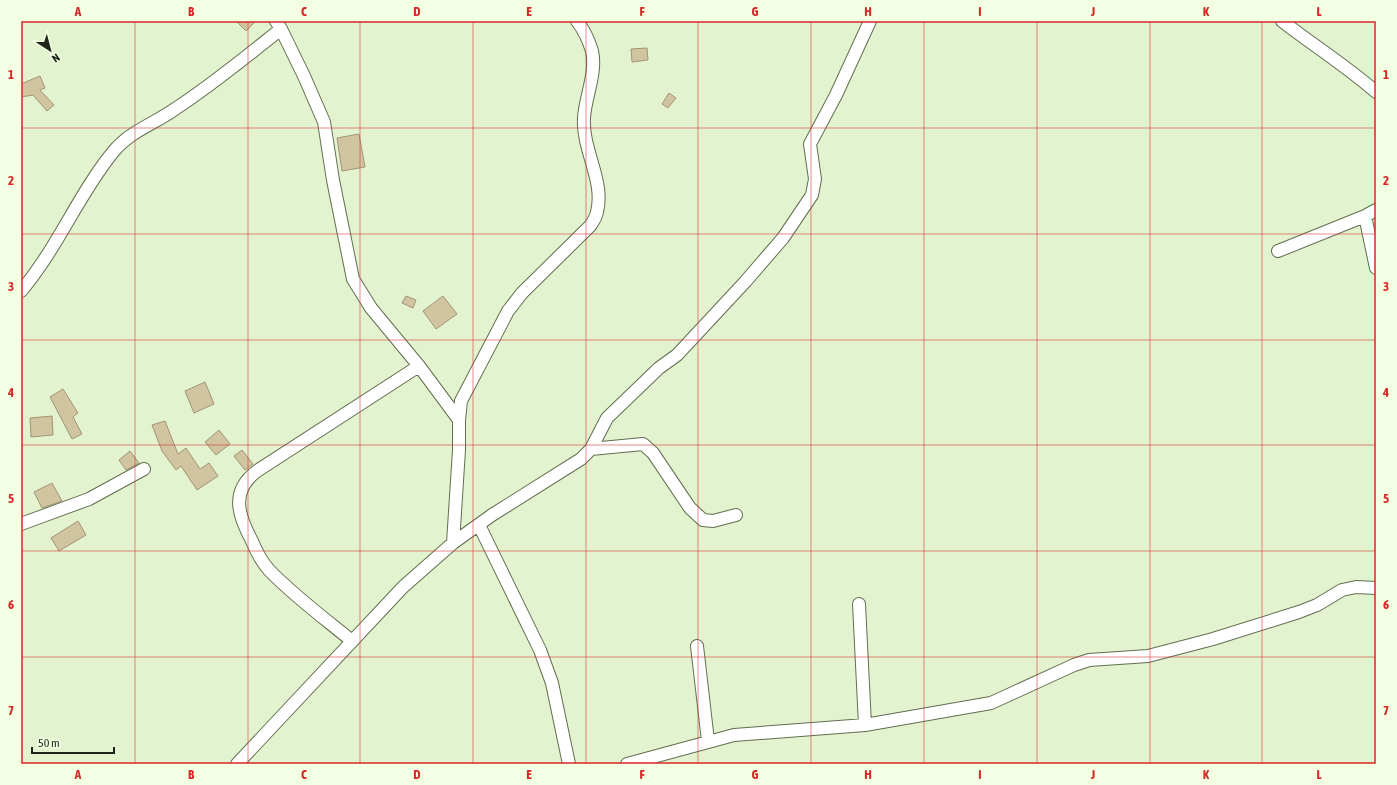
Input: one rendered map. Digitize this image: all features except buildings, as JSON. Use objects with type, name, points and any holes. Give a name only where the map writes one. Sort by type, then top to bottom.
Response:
[{"type":"street","points":[[453,543],[459,450],[459,420],[461,401],[464,394],[508,311],[522,293],[590,226],[597,213],[599,200],[597,185],[584,133],[584,118],[593,65],[592,52],[581,26],[577,21]]},
{"type":"street","points":[[237,764],[403,587],[453,543],[581,459],[591,449],[607,418],[659,368],[677,355],[745,282],[782,238],[812,195],[815,179],[810,144],[836,95],[870,21]]},
{"type":"street","points":[[1282,21],[1318,49],[1354,73],[1376,92]]},
{"type":"street","points":[[21,291],[47,255],[73,210],[113,151],[141,128],[173,111],[215,82],[279,25],[324,122],[333,180],[353,279],[371,308],[419,366],[459,420]]},
{"type":"street","points":[[1278,251],[1365,216],[1376,210]]},
{"type":"street","points":[[1365,216],[1376,268]]},
{"type":"street","points":[[352,641],[296,596],[268,568],[244,526],[238,500],[244,483],[257,470],[419,366]]},
{"type":"street","points":[[591,449],[643,444],[653,453],[690,508],[703,520],[713,521],[736,515]]},
{"type":"street","points":[[21,524],[89,499],[144,469]]},
{"type":"street","points":[[479,525],[540,650],[552,683],[569,764]]},
{"type":"street","points":[[627,764],[734,735],[865,725],[990,703],[1074,665],[1089,660],[1148,656],[1213,639],[1299,612],[1317,605],[1342,590],[1356,587],[1376,588]]},
{"type":"street","points":[[859,604],[865,725]]},
{"type":"street","points":[[697,646],[708,741]]}]
